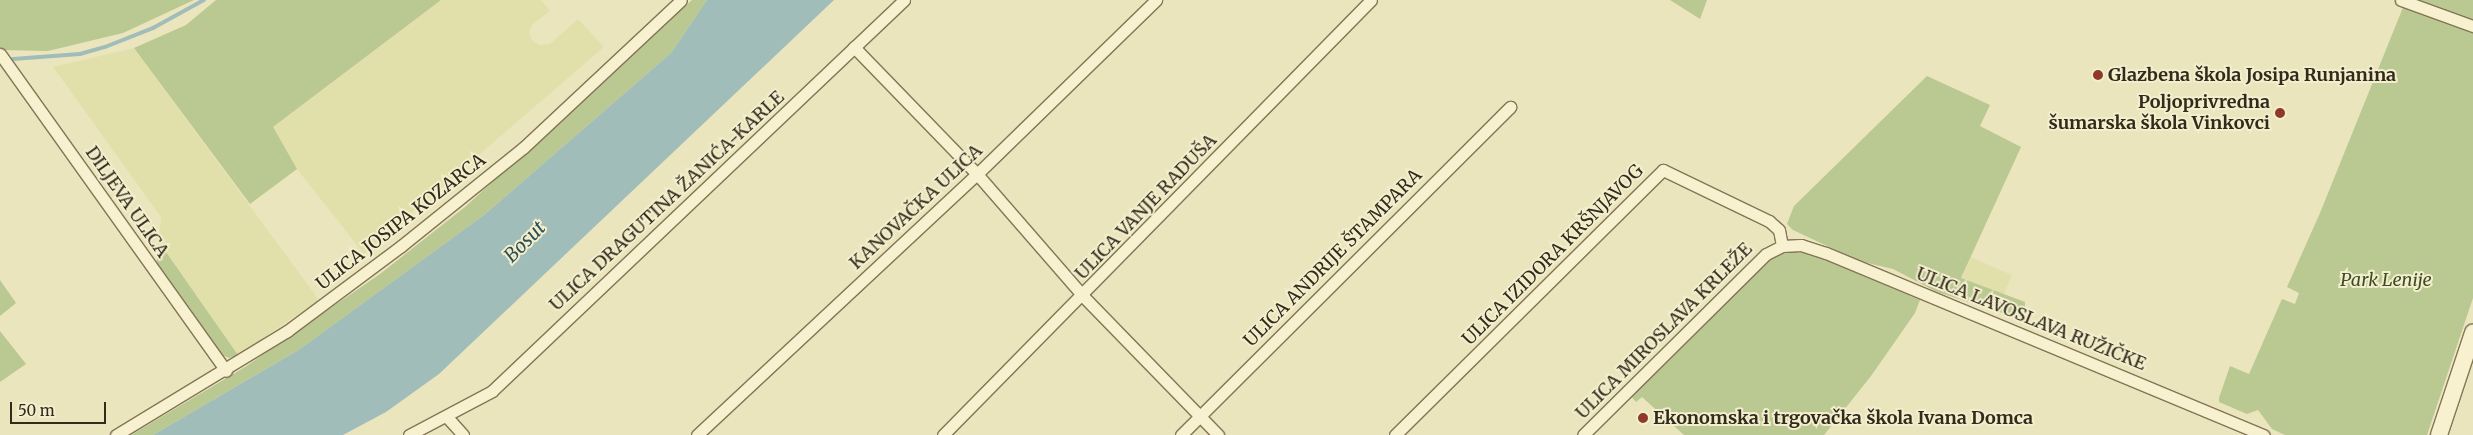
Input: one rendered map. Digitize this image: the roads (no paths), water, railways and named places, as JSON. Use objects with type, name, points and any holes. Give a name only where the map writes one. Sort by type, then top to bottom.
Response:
[{"type":"main road","points":[[2439,435],[2473,333]]},
{"type":"street","name":"ULICA JOSIPA KOZARCA","points":[[116,435],[226,371],[342,292],[523,148],[681,0]]},
{"type":"street","name":"ULICA DRAGUTINA ŽANIĆA-KARLE","points":[[409,435],[447,417],[492,391],[904,0]]},
{"type":"street","name":"KANOVAČKA ULICA","points":[[697,435],[977,174],[1156,0]]},
{"type":"street","name":"ULICA VANJE RADUŠA","points":[[943,435],[1083,296],[1371,0]]},
{"type":"street","points":[[2401,0],[2473,26]]},
{"type":"street","points":[[854,47],[977,174],[1083,296],[1218,435]]},
{"type":"street","name":"DILJEVA ULICA","points":[[0,54],[226,371]]},
{"type":"street","name":"ULICA ANDRIJE ŠTAMPARA","points":[[1181,435],[1510,106]]},
{"type":"street","name":"ULICA IZIDORA KRŠNJAVOG","points":[[1395,435],[1663,170],[1752,212],[1779,230],[1782,246]]},
{"type":"street","name":"ULICA LAVOSLAVA RUŽIČKE","points":[[1782,246],[1801,245],[1826,253],[2264,435]]},
{"type":"street","name":"ULICA MIROSLAVA KRLEŽE","points":[[1583,435],[1766,254],[1782,246]]},
{"type":"street","points":[[447,417],[463,435]]},
{"type":"water","name":"Bosut","points":[[707,0],[834,0],[439,374],[386,412],[343,435],[153,435],[300,349],[484,215],[671,53]]},
{"type":"waterway","points":[[13,59],[80,54],[105,47],[153,28],[204,0]]},
{"type":"place","name":"Glazbena škola Josipa Runjanina","points":[[2098,75]]},
{"type":"place","name":"Poljoprivredna šumarska škola Vinkovci","points":[[2280,113]]},
{"type":"place","name":"Ekonomska i trgovačka škola Ivana Domca","points":[[1643,418]]},
{"type":"park label","name":"Park Lenije","points":[[2386,280]]}]
